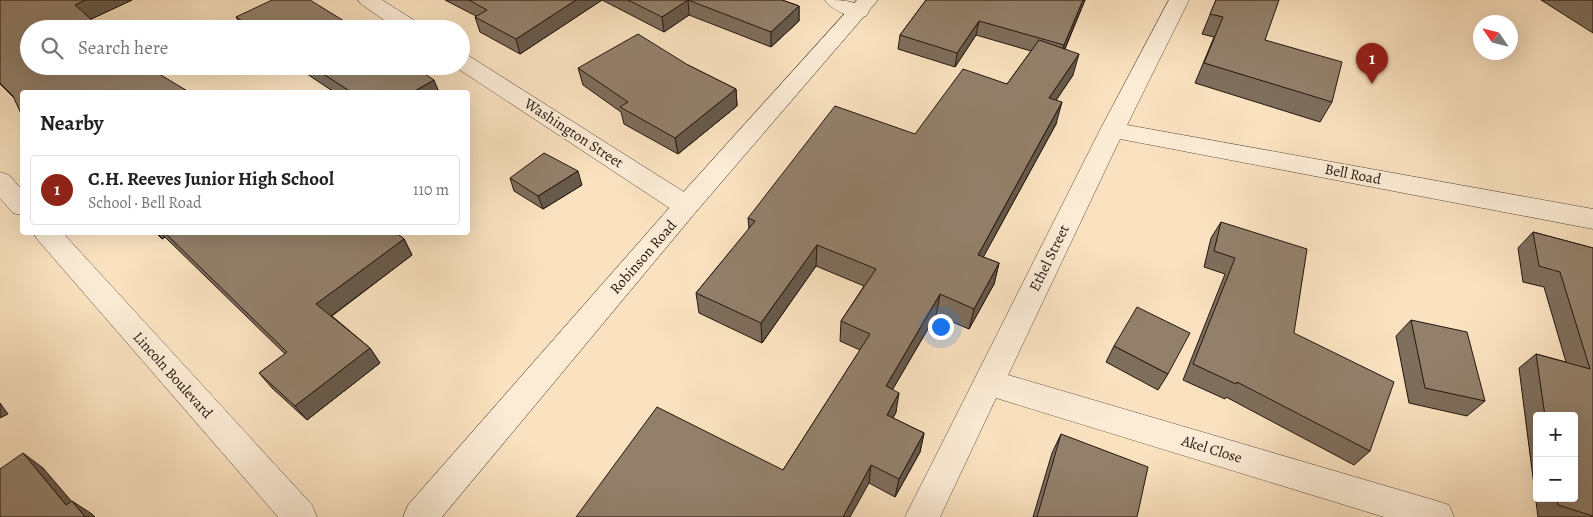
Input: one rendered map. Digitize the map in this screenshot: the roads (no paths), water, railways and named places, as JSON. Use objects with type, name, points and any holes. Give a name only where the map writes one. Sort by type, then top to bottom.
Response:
[{"type":"street","points":[[368,0],[398,20]]},
{"type":"street","points":[[834,0],[864,6]]},
{"type":"street","name":"Ethel Street","points":[[922,517],[1178,0]]},
{"type":"street","name":"Robinson Road","points":[[420,517],[686,206],[864,6]]},
{"type":"street","name":"Washington Street","points":[[470,66],[686,206]]},
{"type":"street","name":"Bell Road","points":[[1112,130],[1593,219]]},
{"type":"street","points":[[0,181],[20,204]]},
{"type":"street","name":"Lincoln Boulevard","points":[[49,235],[300,517]]},
{"type":"street","name":"Akel Close","points":[[988,382],[1437,517]]},
{"type":"place","name":"C.H. Reeves Junior High School","points":[[1372,84]]}]
